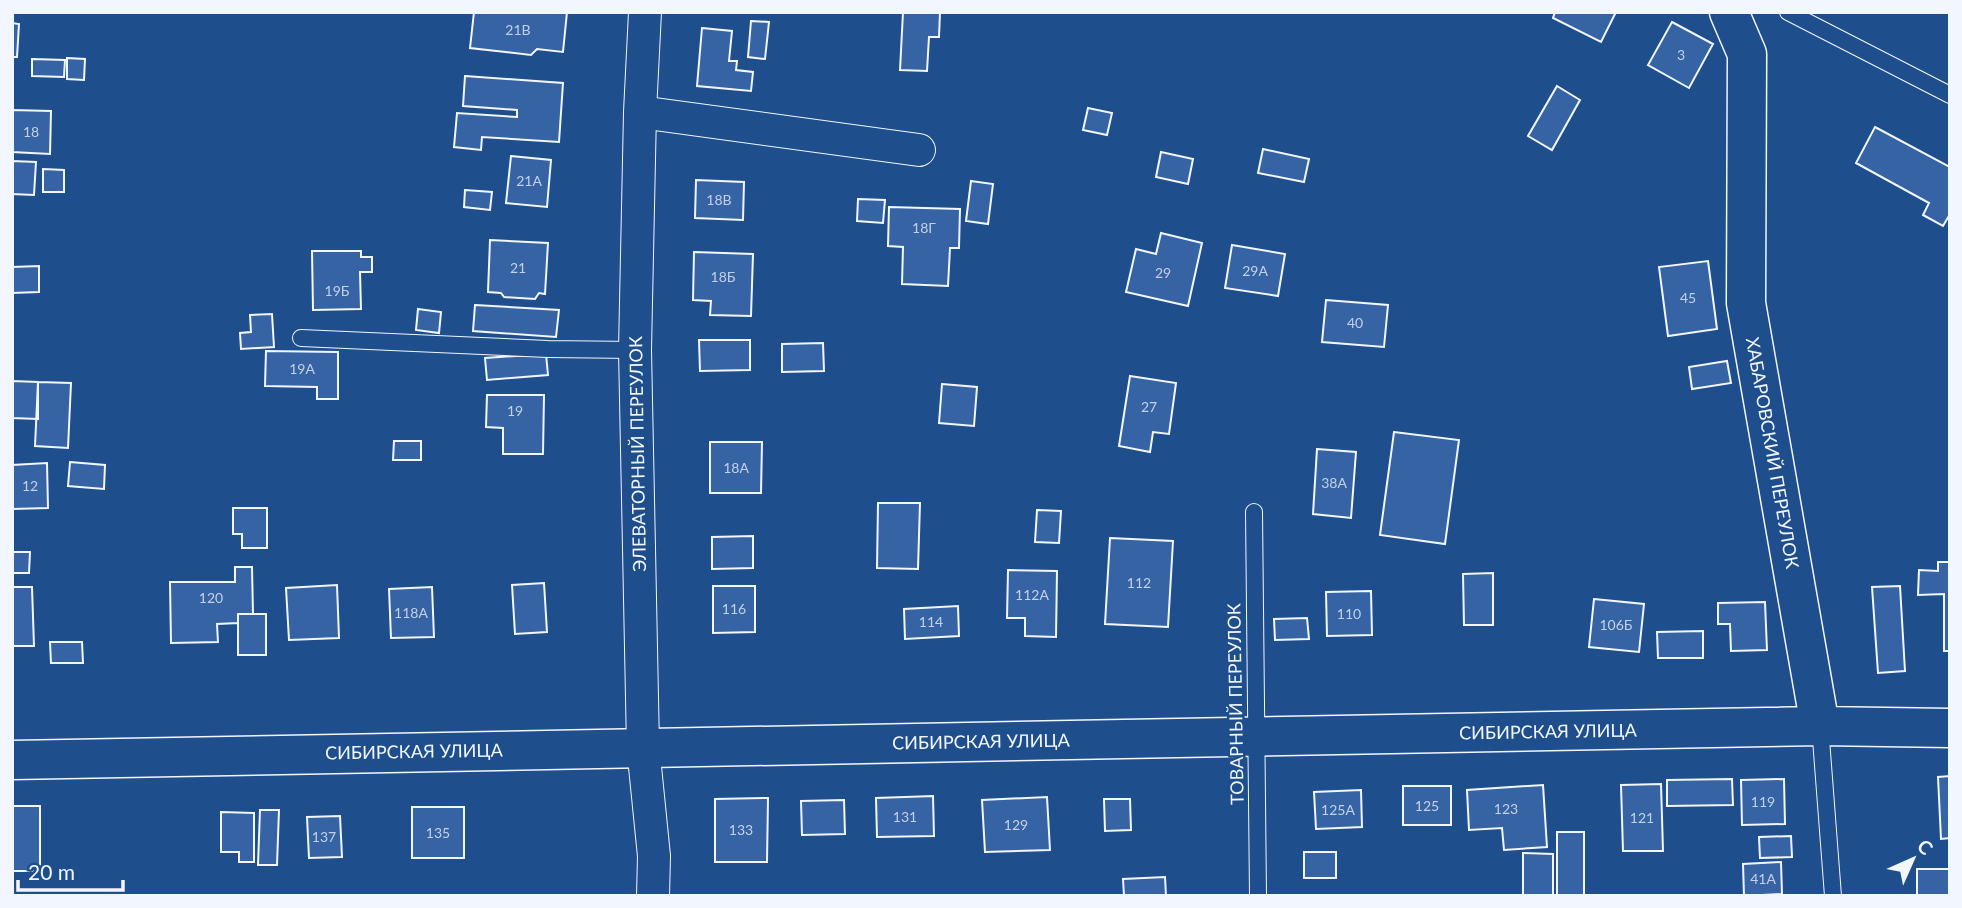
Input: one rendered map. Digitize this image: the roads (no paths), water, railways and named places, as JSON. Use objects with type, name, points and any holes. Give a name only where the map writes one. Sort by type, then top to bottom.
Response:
[{"type":"street","name":"ЭЛЕВАТОРНЫЙ ПЕРЕУЛОК","points":[[645,12],[635,350],[643,747],[654,856],[653,896]]},
{"type":"street","name":"ХАБАРОВСКИЙ ПЕРЕУЛОК","points":[[1729,12],[1747,54],[1746,303],[1820,726]]},
{"type":"street","points":[[640,112],[919,150]]},
{"type":"street","name":"СИБИРСКАЯ УЛИЦА","points":[[12,760],[1820,726],[1950,728]]},
{"type":"lane","points":[[1788,12],[1950,96]]},
{"type":"lane","points":[[301,338],[548,349],[635,350]]},
{"type":"lane","name":"ТОВАРНЫЙ ПЕРЕУЛОК","points":[[1254,512],[1258,896]]},
{"type":"lane","name":"ХАБАРОВСКИЙ ПЕРЕУЛОК","points":[[1820,726],[1833,896]]}]
